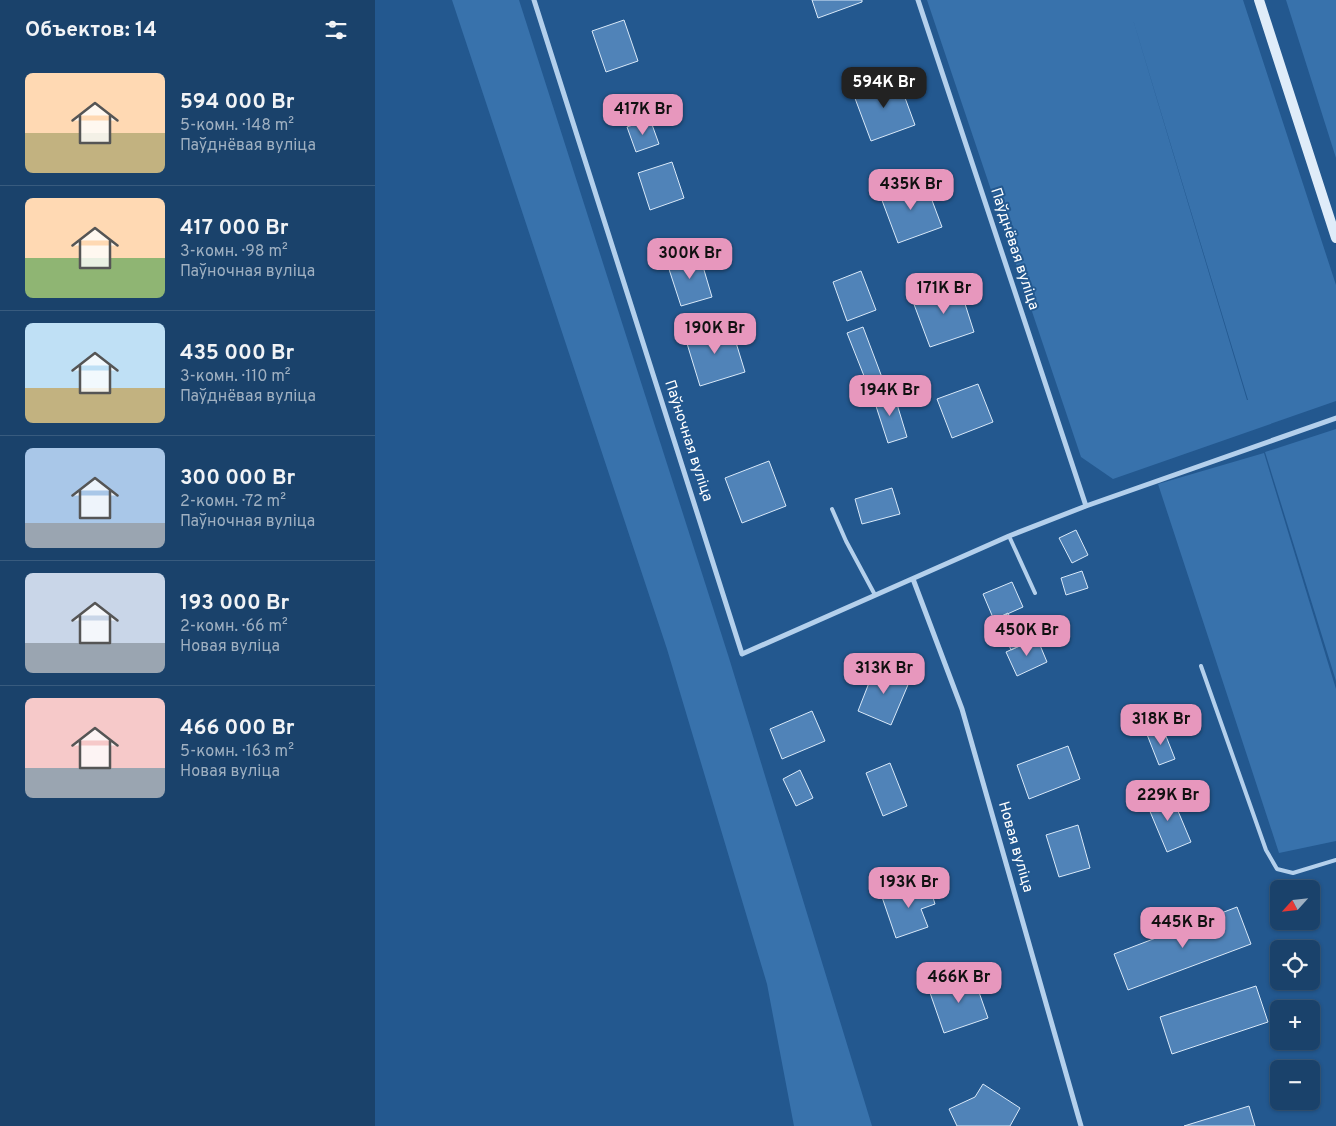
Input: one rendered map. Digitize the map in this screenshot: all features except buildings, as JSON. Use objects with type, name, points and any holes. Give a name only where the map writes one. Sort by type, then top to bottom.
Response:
[{"type":"main road","points":[[1259,0],[1336,238]]},
{"type":"street","name":"Паўночная вуліца","points":[[534,0],[743,654],[1009,536],[1086,506],[1336,418]]},
{"type":"street","name":"Паўднёвая вуліца","points":[[918,0],[1086,506]]},
{"type":"street","name":"Новая вуліца","points":[[913,579],[962,709],[1081,1126]]},
{"type":"lane","points":[[832,509],[875,595]]},
{"type":"lane","points":[[1009,536],[1035,593]]},
{"type":"lane","points":[[1201,666],[1266,850],[1277,870],[1293,873],[1336,860]]},
{"type":"shaded area","points":[[452,0],[519,0],[729,658],[872,1126],[794,1126],[767,984],[667,649]]},
{"type":"shaded area","points":[[927,0],[1243,0],[1336,285],[1336,401],[1113,479],[1081,457]],"holes":[[[1131,13],[1248,400],[1247,400]]]},
{"type":"shaded area","points":[[1286,0],[1336,0],[1336,158]]},
{"type":"shaded area","points":[[1336,429],[1336,681],[1265,452]]},
{"type":"shaded area","points":[[1264,453],[1336,689],[1336,841],[1279,853],[1158,484]]}]
